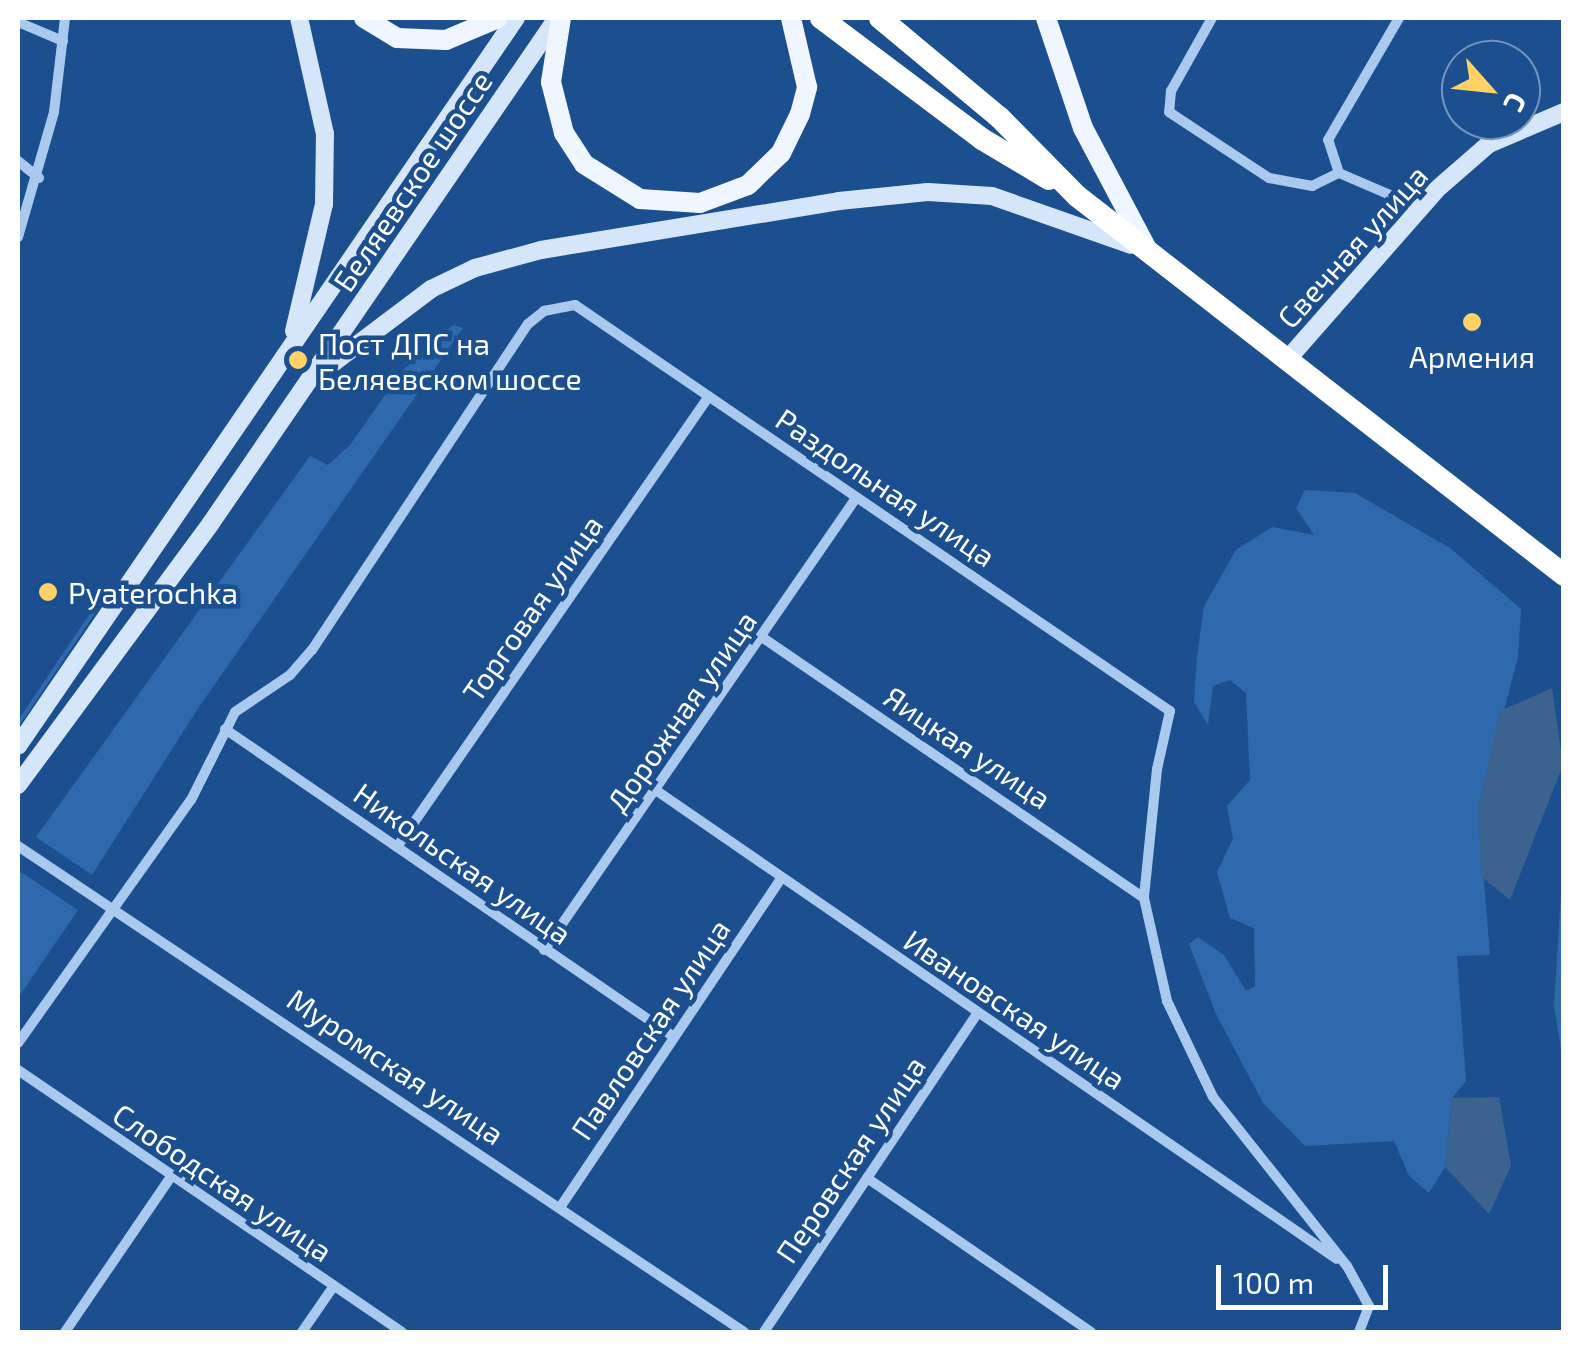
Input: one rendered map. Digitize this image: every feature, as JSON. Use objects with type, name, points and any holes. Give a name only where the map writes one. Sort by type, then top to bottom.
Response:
[{"type":"highway","points":[[822,18],[982,139],[1077,196],[1564,576]]},
{"type":"highway","points":[[880,18],[1000,118],[1077,196]]},
{"type":"main road","points":[[290,346],[324,204],[325,134],[299,18]]},
{"type":"main road","points":[[364,18],[397,38],[446,40],[498,18]]},
{"type":"main road","name":"Беляевское шоссе","points":[[18,746],[516,18]]},
{"type":"main road","points":[[559,18],[551,82],[564,133],[584,164],[640,198],[700,203],[748,185],[782,153],[800,114],[807,87],[792,18]]},
{"type":"main road","name":"Беляевское шоссе","points":[[18,785],[312,378],[559,18]]},
{"type":"main road","points":[[1046,18],[1084,128],[1149,252]]},
{"type":"main road","name":"Свечная улица","points":[[1286,360],[1418,208],[1489,144],[1564,112]]},
{"type":"main road","points":[[312,378],[430,289],[475,268],[541,250],[839,201],[928,192],[992,196],[1149,252]]},
{"type":"street","points":[[18,237],[39,178],[65,18]]},
{"type":"street","points":[[1212,18],[1171,91],[1170,112],[1269,178],[1312,186],[1339,173]]},
{"type":"street","points":[[1399,18],[1328,140],[1339,173],[1418,208]]},
{"type":"street","points":[[18,22],[63,41]]},
{"type":"street","points":[[18,160],[39,178]]},
{"type":"street","name":"Раздольная улица","points":[[225,729],[241,704],[281,682],[312,650],[528,324],[544,311],[574,305],[1170,710],[1157,769],[1144,898]]},
{"type":"street","name":"Торговая улица","points":[[397,847],[709,396]]},
{"type":"street","name":"Дорожная улица","points":[[544,950],[856,498]]},
{"type":"street","name":"Яицкая улица","points":[[763,638],[1144,898]]},
{"type":"street","points":[[18,1043],[191,800],[225,729]]},
{"type":"street","name":"Никольская улица","points":[[225,729],[674,1037]]},
{"type":"street","name":"Ивановская улица","points":[[657,791],[1346,1266]]},
{"type":"street","name":"Муромская улица","points":[[18,846],[744,1332]]},
{"type":"street","name":"Павловская улица","points":[[560,1206],[782,878]]},
{"type":"street","points":[[1144,898],[1167,1001],[1214,1098],[1346,1266],[1368,1306],[1359,1332]]},
{"type":"street","name":"Перовская улица","points":[[764,1332],[977,1014]]},
{"type":"street","name":"Слободская улица","points":[[18,1070],[170,1178],[402,1332]]},
{"type":"street","points":[[65,1332],[170,1178]]},
{"type":"street","points":[[868,1178],[1091,1332]]},
{"type":"street","points":[[302,1332],[333,1287]]},
{"type":"shaded area","points":[[453,325],[463,328],[197,710],[92,875],[36,837],[310,456],[328,465],[350,445],[401,372]]},
{"type":"shaded area","points":[[1305,490],[1355,493],[1450,548],[1521,609],[1518,657],[1478,809],[1490,955],[1457,956],[1466,1081],[1452,1098],[1445,1167],[1429,1193],[1409,1176],[1394,1141],[1305,1146],[1263,1103],[1216,1014],[1189,944],[1198,937],[1224,955],[1246,991],[1255,986],[1254,928],[1230,918],[1217,872],[1233,839],[1227,806],[1250,780],[1246,693],[1230,680],[1213,686],[1208,725],[1194,702],[1197,657],[1204,606],[1236,550],[1272,527],[1314,535],[1296,508]]},
{"type":"shaded area","points":[[93,609],[96,611],[21,723],[18,720]]},
{"type":"shaded area","points":[[1552,688],[1563,765],[1510,900],[1481,876],[1478,809],[1500,711]]},
{"type":"shaded area","points":[[1563,864],[1563,1063],[1554,1005]]},
{"type":"shaded area","points":[[21,872],[78,910],[18,998],[18,877]]},
{"type":"shaded area","points":[[1499,1097],[1511,1166],[1489,1214],[1445,1167],[1452,1098]]},
{"type":"place","name":"Армения","points":[[1472,322]]},
{"type":"place","name":"Пост ДПС на Беляевском шоссе","points":[[298,360]]},
{"type":"place","name":"Pyaterochka","points":[[48,592]]}]
